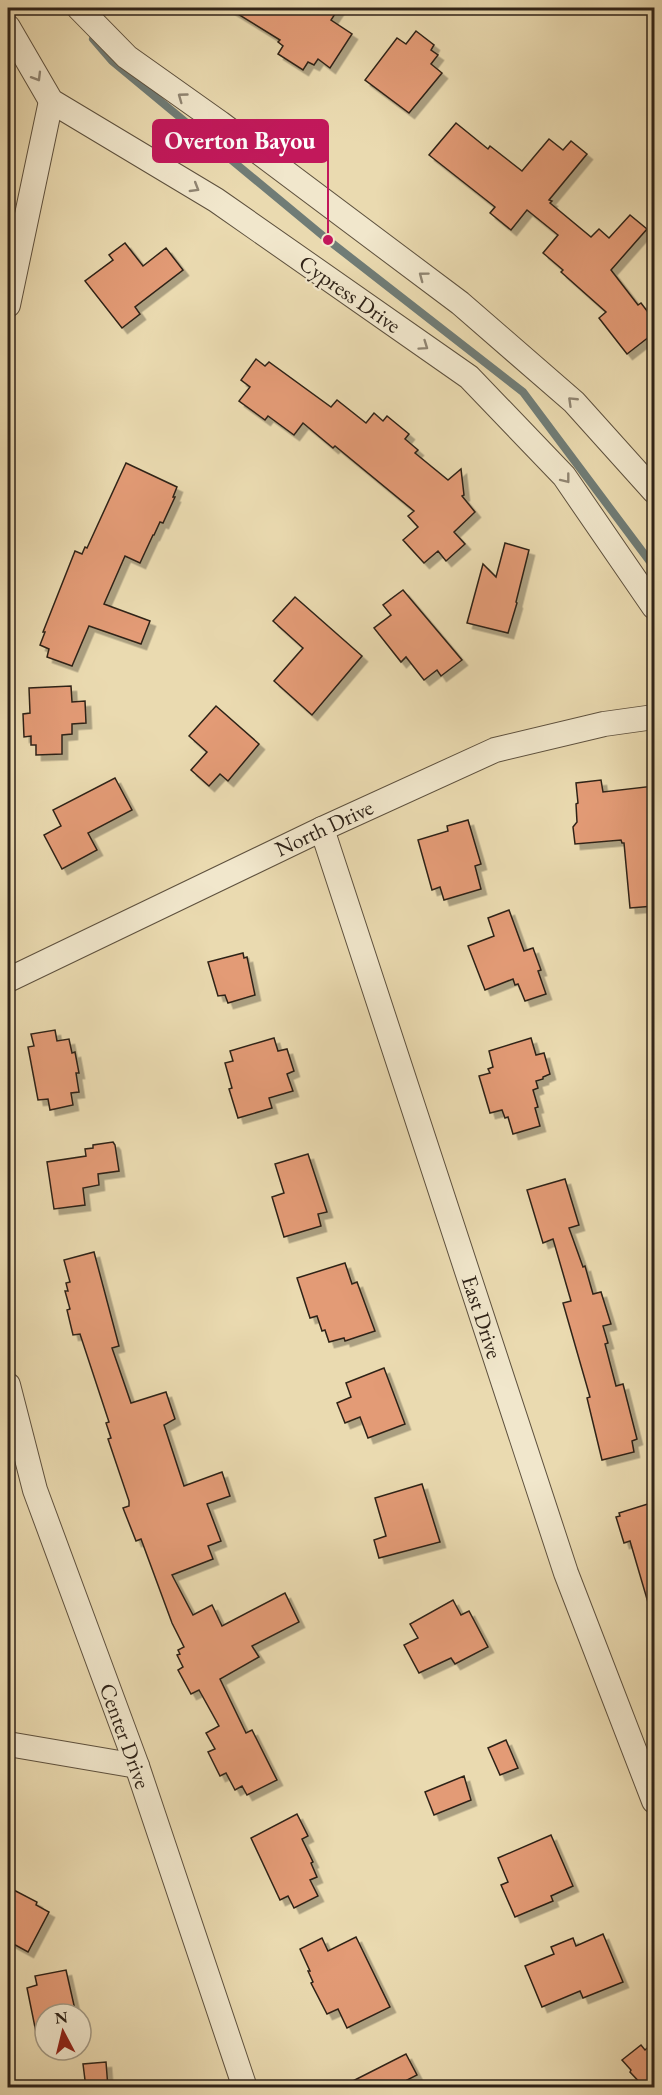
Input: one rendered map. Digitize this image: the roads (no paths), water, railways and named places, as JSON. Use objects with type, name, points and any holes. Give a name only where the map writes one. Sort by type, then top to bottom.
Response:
[{"type":"street","points":[[80,8],[127,57],[220,123],[460,303],[574,402],[654,491]]},
{"type":"street","name":"Cypress Drive","points":[[8,27],[51,101],[216,200],[469,377],[564,476],[654,607]]},
{"type":"street","points":[[8,305],[51,101]]},
{"type":"street","name":"North Drive","points":[[8,980],[322,829],[495,750],[604,724],[654,717]]},
{"type":"street","name":"East Drive","points":[[322,829],[566,1573],[654,1801]]},
{"type":"street","name":"Center Drive","points":[[8,1384],[35,1491],[137,1766],[245,2088]]},
{"type":"street","points":[[8,1744],[137,1766]]},
{"type":"waterway","points":[[93,39],[112,61],[328,240],[523,392],[654,567]]},
{"type":"place","name":"Overton Bayou","points":[[328,240]]}]
